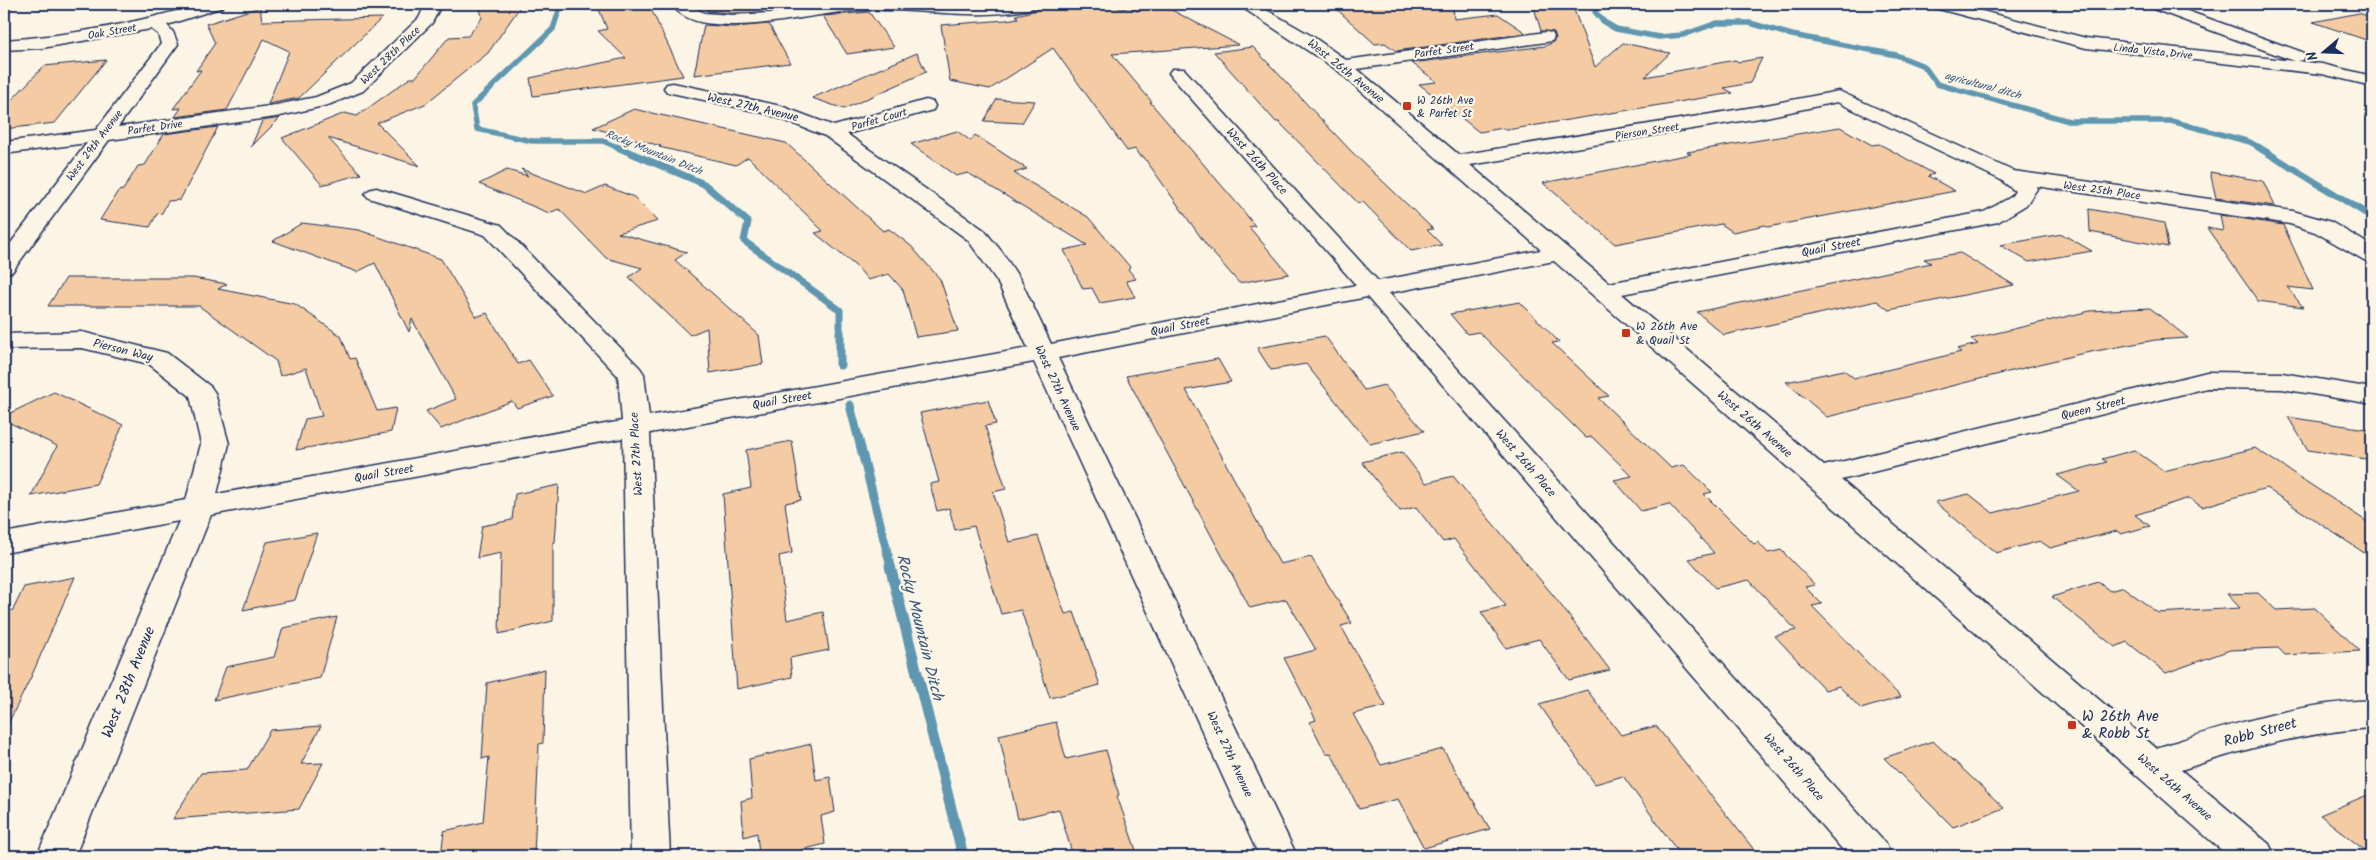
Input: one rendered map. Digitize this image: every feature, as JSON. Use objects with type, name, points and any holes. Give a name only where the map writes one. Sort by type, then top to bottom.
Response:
[{"type":"street","name":"Oak Street","points":[[4,45],[42,43],[155,23],[217,4]]},
{"type":"street","name":"West 28th Place","points":[[276,111],[321,101],[357,87],[426,20],[433,5],[430,4]]},
{"type":"street","points":[[679,4],[683,9],[700,17],[734,20],[866,5],[979,10],[1030,4]]},
{"type":"street","name":"West 26th Avenue","points":[[1246,4],[1306,40],[1343,66],[2255,856]]},
{"type":"street","name":"Linda Vista Drive","points":[[1937,4],[2086,43],[2322,70],[2372,81]]},
{"type":"street","points":[[2154,4],[2295,56],[2322,70]]},
{"type":"street","name":"West 29th Avenue","points":[[4,267],[170,44],[165,32],[155,23]]},
{"type":"street","name":"Parfet Street","points":[[1343,66],[1546,37]]},
{"type":"street","name":"West 26th Place","points":[[1178,73],[1372,289],[1872,856]]},
{"type":"street","name":"West 27th Avenue","points":[[672,88],[736,94],[810,121],[832,132],[976,235],[994,257],[1009,281],[1278,856]]},
{"type":"street","name":"Pierson Street","points":[[1454,162],[1766,111],[1839,96]]},
{"type":"street","name":"West 25th Place","points":[[1839,96],[2008,176],[2293,218],[2323,227],[2372,255]]},
{"type":"street","name":"Parfet Court","points":[[832,132],[926,106]]},
{"type":"street","name":"Parfet Drive","points":[[4,148],[276,111]]},
{"type":"street","name":"Quail Street","points":[[1603,291],[1990,217],[2019,201],[2027,189],[2008,176]]},
{"type":"street","name":"West 27th Place","points":[[376,194],[493,230],[631,374],[636,427],[651,856]]},
{"type":"street","name":"Quail Street","points":[[4,543],[1042,353],[1560,254]]},
{"type":"street","name":"Pierson Way","points":[[4,341],[82,340],[158,358],[202,392],[215,444],[199,508]]},
{"type":"street","name":"Queen Street","points":[[1817,477],[2207,380],[2282,381],[2372,396]]},
{"type":"street","name":"West 28th Avenue","points":[[56,856],[199,508]]},
{"type":"street","name":"Robb Street","points":[[2150,765],[2233,738],[2300,720],[2372,714]]},
{"type":"building","points":[[522,4],[488,53],[425,104],[377,123],[420,166],[328,138],[361,174],[322,185],[282,138],[345,113],[357,116],[410,78],[415,78],[449,37],[468,36],[482,18],[480,7]]},
{"type":"building","points":[[618,4],[649,5],[683,76],[533,96],[530,78],[626,58],[598,31],[607,29],[598,7]]},
{"type":"building","points":[[708,4],[758,4],[762,12],[732,13],[707,11]]},
{"type":"building","points":[[1064,4],[1112,4],[1122,9],[1129,7],[1137,11],[1162,5],[1239,45],[1112,54],[1152,102],[1150,102],[1241,208],[1255,226],[1249,227],[1289,274],[1239,283],[1207,246],[1143,156],[1140,157],[1135,149],[1127,151],[1053,48],[990,89],[950,81],[941,25],[1018,18],[1016,15]]},
{"type":"building","points":[[1331,4],[1453,4],[1454,19],[1498,14],[1526,33],[1396,51],[1385,43],[1375,44]]},
{"type":"building","points":[[1533,4],[1572,4],[1595,67],[1623,43],[1670,53],[1645,77],[1735,60],[1739,62],[1762,58],[1750,83],[1724,88],[1733,93],[1507,130],[1504,128],[1479,132],[1419,84],[1437,82],[1412,63],[1545,46],[1552,43],[1556,38],[1554,32],[1541,31]]},
{"type":"building","points":[[260,7],[262,21],[382,18],[299,98],[268,104],[289,51],[264,39],[227,110],[175,117],[181,108],[173,109],[201,70],[196,71],[215,43],[206,24]]},
{"type":"building","points":[[869,12],[894,47],[847,54],[823,16]]},
{"type":"building","points":[[2359,13],[2372,18],[2372,42],[2313,22]]},
{"type":"building","points":[[769,24],[790,63],[694,75],[704,25],[734,27]]},
{"type":"building","points":[[1253,47],[1351,151],[1433,229],[1427,230],[1442,245],[1411,251],[1363,202],[1358,203],[1279,122],[1276,122],[1214,52]]},
{"type":"building","points":[[917,53],[926,72],[844,109],[812,98]]},
{"type":"building","points":[[106,60],[55,123],[4,129],[4,108],[44,66]]},
{"type":"building","points":[[997,99],[1035,101],[1022,123],[984,121]]},
{"type":"building","points":[[634,109],[786,143],[883,231],[889,229],[911,246],[940,279],[958,331],[916,337],[903,290],[889,274],[868,280],[858,268],[815,233],[823,231],[748,157],[736,165],[659,147],[661,146],[593,128]]},
{"type":"building","points":[[280,118],[251,147],[262,121]]},
{"type":"building","points":[[218,127],[180,200],[168,201],[162,213],[157,214],[150,227],[100,220],[118,191],[123,190],[138,166],[145,165],[164,134]]},
{"type":"building","points":[[1840,127],[1872,145],[1879,144],[1934,174],[1928,176],[1955,191],[1768,227],[1765,225],[1733,232],[1721,224],[1615,244],[1543,183],[1691,154],[1687,152]]},
{"type":"building","points":[[957,131],[971,141],[975,135],[1027,169],[1014,173],[1088,217],[1130,267],[1128,269],[1136,279],[1126,281],[1135,297],[1100,303],[1092,288],[1083,289],[1064,250],[1087,245],[968,173],[956,176],[911,144]]},
{"type":"building","points":[[521,169],[587,194],[605,186],[634,197],[658,221],[618,233],[687,252],[675,260],[759,335],[763,364],[710,373],[707,328],[690,335],[629,277],[642,268],[606,258],[559,209],[549,213],[479,184],[507,170],[528,176]]},
{"type":"building","points":[[2210,172],[2263,181],[2275,206],[2216,198]]},
{"type":"building","points":[[2089,209],[2164,223],[2168,247],[2090,232]]},
{"type":"building","points":[[2220,215],[2283,225],[2313,290],[2287,287],[2303,307],[2258,301],[2207,228],[2223,231]]},
{"type":"building","points":[[302,223],[359,230],[441,259],[476,317],[487,313],[518,364],[529,360],[553,396],[517,408],[512,401],[441,429],[426,411],[456,399],[412,319],[409,332],[375,263],[357,272],[273,241]]},
{"type":"building","points":[[2062,234],[2092,251],[2029,262],[2000,245]]},
{"type":"building","points":[[1960,253],[2014,285],[1889,310],[1877,301],[1724,335],[1697,312],[1931,263],[1924,259]]},
{"type":"building","points":[[66,278],[193,278],[227,284],[218,289],[295,304],[341,336],[350,359],[355,358],[377,411],[396,408],[391,432],[296,450],[305,419],[322,416],[306,368],[280,376],[276,361],[199,306],[48,306]]},
{"type":"building","points":[[1520,302],[1559,342],[1552,343],[1609,396],[1598,398],[1671,468],[1684,465],[1712,492],[1704,494],[1754,544],[1758,542],[1768,553],[1781,550],[1815,585],[1805,587],[1822,604],[1812,606],[1901,697],[1861,709],[1839,686],[1825,690],[1775,636],[1796,630],[1749,580],[1715,588],[1689,559],[1714,553],[1669,504],[1641,511],[1614,480],[1632,476],[1592,437],[1586,438],[1479,332],[1467,334],[1450,314]]},
{"type":"building","points":[[2150,308],[2188,338],[2155,340],[2080,354],[1827,417],[1786,382],[1844,370],[1854,378],[1961,352],[1957,349],[1978,344],[1971,339],[2090,311]]},
{"type":"building","points":[[1325,336],[1364,390],[1384,385],[1424,431],[1370,444],[1306,364],[1271,370],[1257,348]]},
{"type":"building","points":[[1218,359],[1231,382],[1186,390],[1280,564],[1311,557],[1352,623],[1341,626],[1386,706],[1353,714],[1381,765],[1443,749],[1490,829],[1424,848],[1398,799],[1359,809],[1331,753],[1326,754],[1310,722],[1316,720],[1284,658],[1316,650],[1286,599],[1250,608],[1126,376]]},
{"type":"building","points":[[54,392],[123,425],[96,484],[31,496],[57,446],[4,420],[4,416]]},
{"type":"building","points":[[988,400],[996,424],[985,426],[1006,489],[993,492],[1009,542],[1038,536],[1065,614],[1074,612],[1100,685],[1050,698],[1021,610],[1001,614],[974,526],[955,530],[949,508],[937,511],[930,484],[939,482],[920,413]]},
{"type":"building","points":[[2288,417],[2372,430],[2372,460],[2308,450]]},
{"type":"building","points":[[792,441],[801,500],[785,503],[792,553],[779,556],[787,620],[823,612],[829,650],[790,658],[792,677],[737,689],[723,494],[751,488],[746,450]]},
{"type":"building","points":[[2255,448],[2372,525],[2372,558],[2266,488],[2202,507],[2189,498],[2135,515],[2150,526],[2121,534],[2117,531],[2050,548],[2040,541],[1996,553],[1935,502],[1969,494],[1993,513],[2079,491],[2057,475],[2107,462],[2102,459],[2134,450],[2164,471]]},
{"type":"building","points":[[1402,452],[1426,483],[1453,476],[1553,595],[1610,670],[1569,680],[1539,639],[1506,648],[1481,612],[1506,606],[1454,539],[1443,542],[1416,507],[1400,511],[1362,462]]},
{"type":"building","points":[[559,485],[555,542],[553,543],[553,621],[499,634],[501,553],[477,558],[482,526],[512,520],[515,494]]},
{"type":"building","points":[[317,533],[295,600],[243,610],[267,542]]},
{"type":"building","points":[[75,577],[31,677],[4,732],[4,612],[13,610],[24,587]]},
{"type":"building","points":[[2098,582],[2110,591],[2123,587],[2158,613],[2240,608],[2227,594],[2258,593],[2276,610],[2315,608],[2360,651],[2285,655],[2278,648],[2230,650],[2166,673],[2127,642],[2115,647],[2052,597]]},
{"type":"building","points":[[337,617],[320,678],[214,700],[226,667],[274,657],[283,628]]},
{"type":"building","points":[[545,669],[543,743],[539,744],[534,856],[441,856],[444,831],[483,822],[489,757],[482,759],[487,683]]},
{"type":"building","points":[[1587,690],[1621,735],[1656,726],[1759,856],[1681,856],[1623,776],[1595,784],[1539,704]]},
{"type":"building","points":[[1056,722],[1066,759],[1106,750],[1119,795],[1117,796],[1138,856],[1073,856],[1059,809],[1018,819],[999,735]]},
{"type":"building","points":[[321,726],[301,764],[323,763],[299,809],[173,819],[201,773],[247,770],[270,730]]},
{"type":"building","points":[[1933,741],[2004,808],[1953,827],[1884,758]]},
{"type":"building","points":[[811,744],[816,780],[830,777],[835,812],[821,816],[825,844],[777,856],[759,856],[757,833],[744,837],[741,801],[752,798],[749,759]]},
{"type":"building","points":[[2372,793],[2372,856],[2320,815]]},
{"type":"waterway","name":"Rocky Mountain Ditch","points":[[561,4],[553,29],[473,105],[477,129],[532,141],[603,141],[619,148]]},
{"type":"waterway","name":"agricultural ditch","points":[[1597,4],[1595,12],[1604,22],[1616,29],[1659,37],[1683,35],[1717,23],[1750,23],[1792,35],[1896,55],[1924,66],[1937,84],[2069,121],[2171,121],[2250,142],[2260,148]]},
{"type":"waterway","name":"Rocky Mountain Ditch","points":[[617,147],[704,184],[748,222],[744,241],[840,310],[840,365]]},
{"type":"waterway","name":"agricultural ditch","points":[[2258,147],[2372,217]]},
{"type":"waterway","name":"Rocky Mountain Ditch","points":[[850,405],[891,567]]},
{"type":"waterway","name":"Rocky Mountain Ditch","points":[[890,566],[963,856]]},
{"type":"place","name":"W 26th Ave & Parfet St","points":[[1407,106]]},
{"type":"place","name":"W 26th Ave & Quail St","points":[[1626,333]]},
{"type":"place","name":"W 26th Ave & Robb St","points":[[2072,725]]}]
